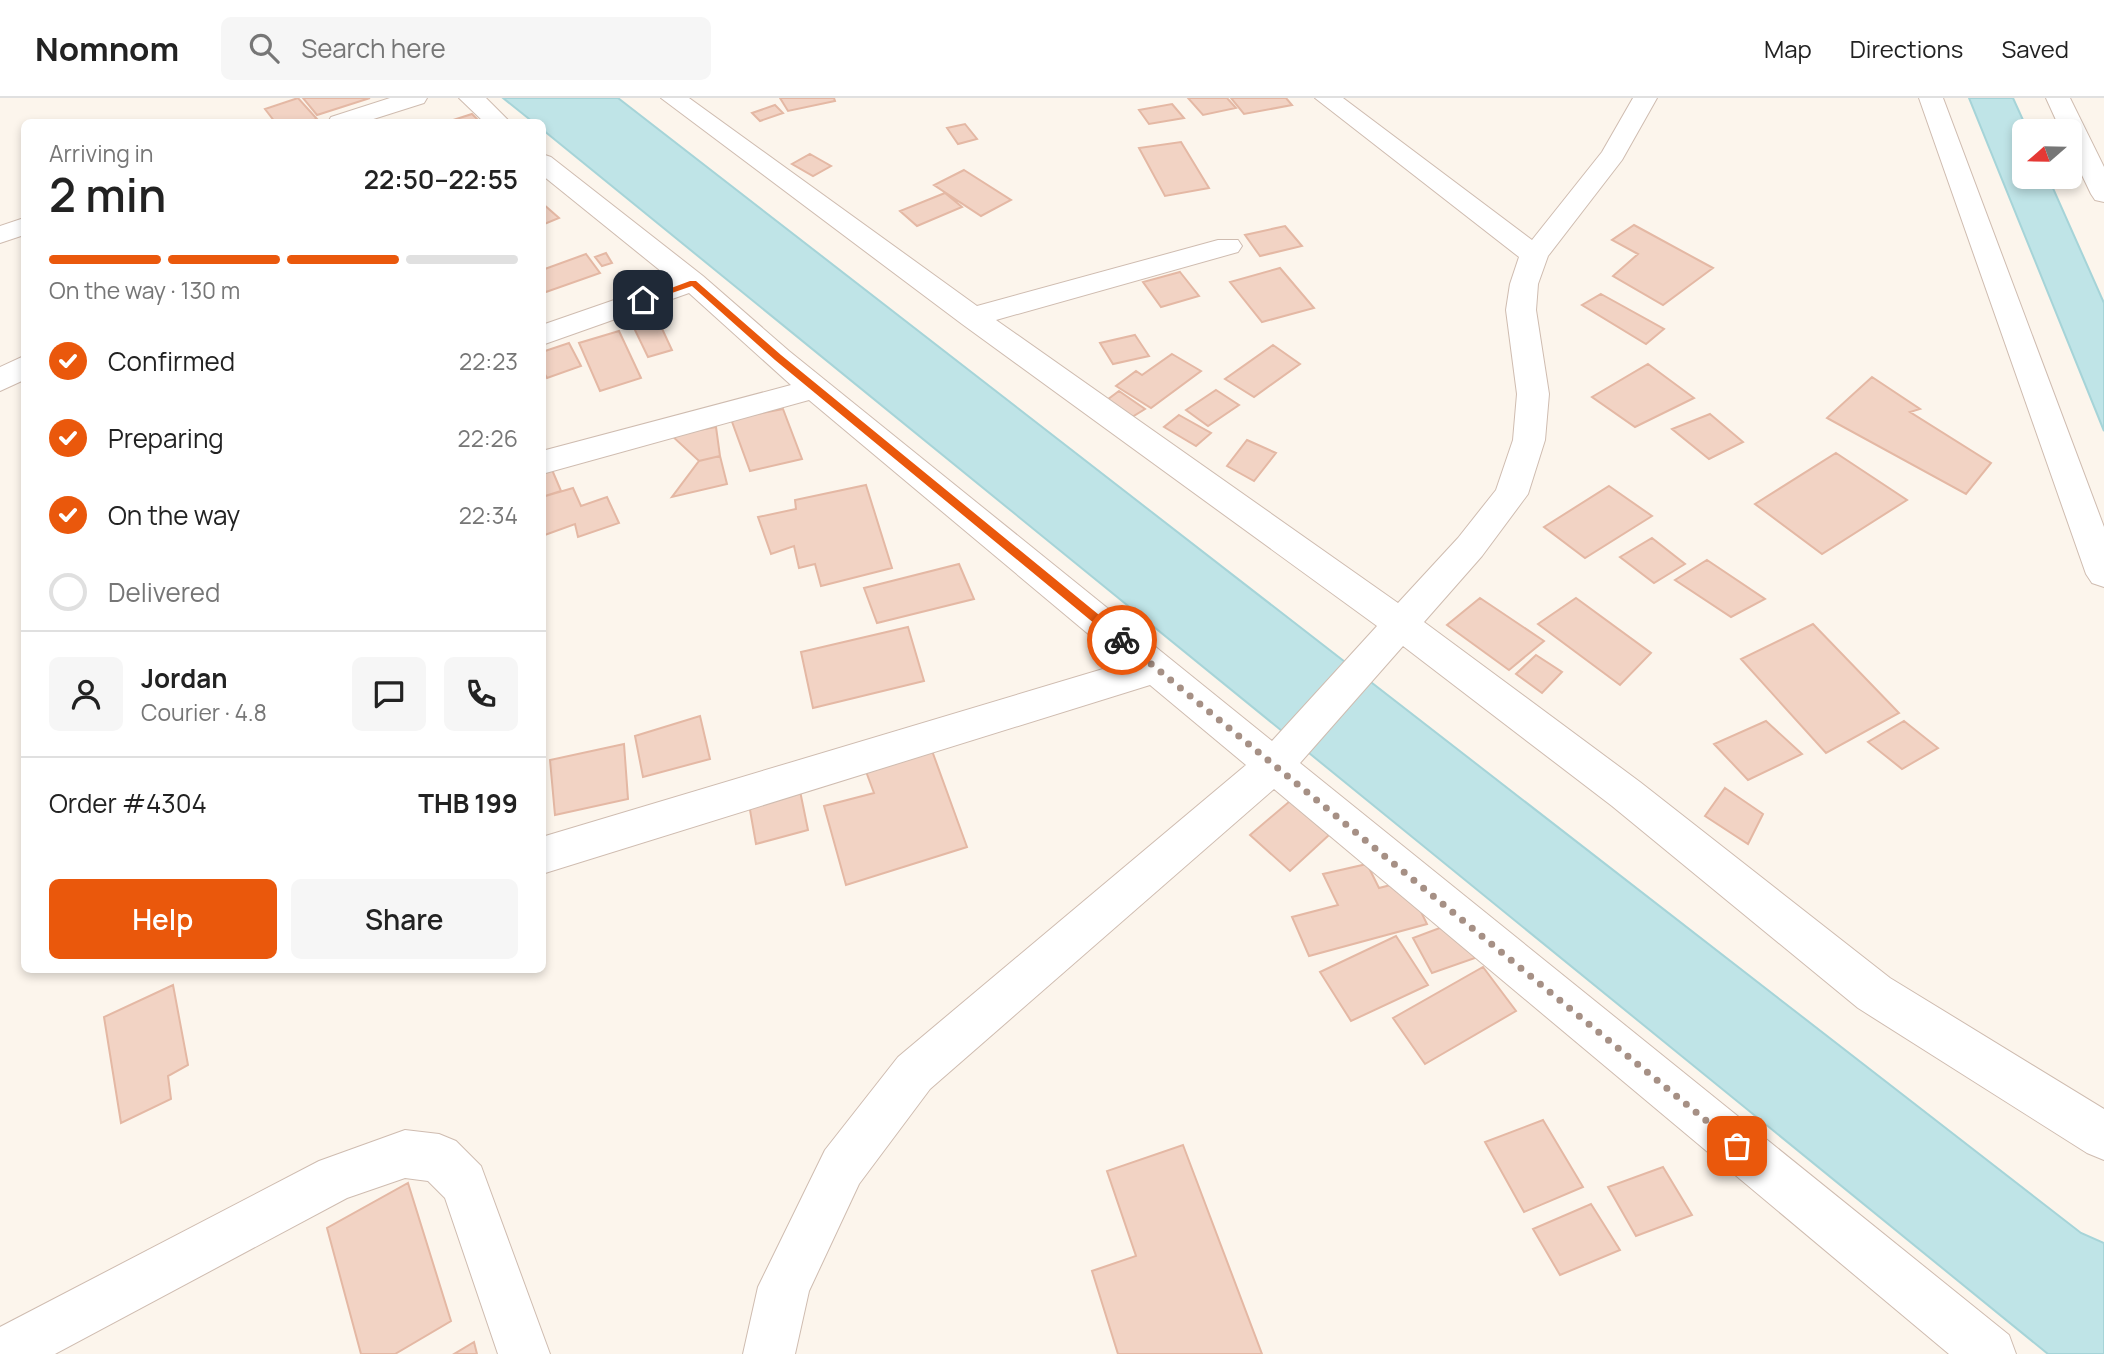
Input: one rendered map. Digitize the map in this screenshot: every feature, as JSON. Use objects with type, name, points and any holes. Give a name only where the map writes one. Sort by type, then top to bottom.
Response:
[{"type":"street","points":[[349,119],[415,98]]},
{"type":"street","points":[[471,98],[495,119]]},
{"type":"street","points":[[673,98],[972,317],[1399,623],[1626,794],[1874,993],[2104,1136]]},
{"type":"street","points":[[1327,98],[1398,148],[1534,255]]},
{"type":"street","points":[[769,1354],[784,1287],[842,1167],[914,1073],[1273,765],[1470,547],[1511,494],[1530,428],[1533,394],[1521,310],[1534,255],[1613,155],[1645,98]]},
{"type":"street","points":[[1931,98],[2104,573]]},
{"type":"street","points":[[2058,98],[2104,194]]},
{"type":"street","points":[[546,169],[693,282],[816,388],[1990,1354]]},
{"type":"street","points":[[0,234],[21,227]]},
{"type":"street","points":[[972,317],[1227,246]]},
{"type":"street","points":[[546,335],[693,282]]},
{"type":"street","points":[[0,381],[21,368]]},
{"type":"street","points":[[546,462],[816,388]]},
{"type":"street","points":[[546,855],[1156,668]]},
{"type":"street","points":[[2,1354],[336,1178],[405,1154],[439,1158],[464,1184],[516,1339],[524,1354]]},
{"type":"water","points":[[503,98],[618,98],[2081,1233],[2104,1243],[2104,1354],[2048,1354],[546,132],[546,119],[529,119]]},
{"type":"water","points":[[1969,98],[2013,98],[2023,119],[2012,119],[2012,189],[2053,189],[2104,303],[2104,431]]},
{"type":"building","points":[[298,98],[317,119],[273,119],[265,109]]},
{"type":"building","points":[[303,98],[370,98],[317,115]]},
{"type":"building","points":[[780,98],[834,98],[835,101],[788,111]]},
{"type":"building","points":[[1188,98],[1227,98],[1236,108],[1203,115]]},
{"type":"building","points":[[1231,98],[1286,98],[1292,105],[1244,114]]},
{"type":"building","points":[[1172,104],[1184,118],[1149,124],[1139,110]]},
{"type":"building","points":[[775,105],[783,113],[760,121],[752,113]]},
{"type":"building","points":[[472,114],[477,119],[456,119]]},
{"type":"building","points":[[965,124],[977,139],[958,144],[947,128]]},
{"type":"building","points":[[1181,142],[1209,188],[1165,196],[1139,148]]},
{"type":"building","points":[[810,154],[831,166],[813,176],[792,164]]},
{"type":"building","points":[[964,170],[1011,200],[981,216],[934,185]]},
{"type":"building","points":[[945,193],[962,207],[917,226],[900,211]]},
{"type":"building","points":[[546,207],[559,218],[546,223]]},
{"type":"building","points":[[1634,225],[1713,268],[1663,305],[1613,276],[1638,254],[1612,240]]},
{"type":"building","points":[[1285,226],[1302,246],[1260,256],[1245,235]]},
{"type":"building","points":[[606,253],[612,263],[602,266],[595,257]]},
{"type":"building","points":[[586,254],[600,273],[546,292],[546,269]]},
{"type":"building","points":[[1280,268],[1314,308],[1262,322],[1230,282]]},
{"type":"building","points":[[1180,272],[1199,296],[1161,307],[1143,282]]},
{"type":"building","points":[[1601,294],[1664,329],[1646,344],[1582,305]]},
{"type":"building","points":[[658,320],[672,350],[648,357],[633,326]]},
{"type":"building","points":[[619,331],[641,378],[600,391],[579,343]]},
{"type":"building","points":[[1135,335],[1149,356],[1113,364],[1100,343]]},
{"type":"building","points":[[569,343],[581,366],[547,378],[546,351]]},
{"type":"building","points":[[1273,345],[1300,364],[1254,397],[1225,379]]},
{"type":"building","points":[[1172,354],[1201,371],[1151,408],[1116,386],[1136,371],[1142,375]]},
{"type":"building","points":[[1648,364],[1694,398],[1635,427],[1592,397]]},
{"type":"building","points":[[1872,377],[1920,409],[1910,412],[1991,463],[1966,494],[1827,418]]},
{"type":"building","points":[[1216,390],[1239,405],[1208,426],[1186,410]]},
{"type":"building","points":[[1119,391],[1145,409],[1132,417],[1107,400]]},
{"type":"building","points":[[783,409],[802,459],[750,471],[731,419]]},
{"type":"building","points":[[1710,414],[1743,442],[1709,459],[1672,429]]},
{"type":"building","points":[[1179,415],[1211,433],[1196,446],[1164,427]]},
{"type":"building","points":[[716,427],[720,456],[699,461],[671,435]]},
{"type":"building","points":[[1247,440],[1276,453],[1254,481],[1227,466]]},
{"type":"building","points":[[1836,453],[1907,500],[1822,554],[1755,504]]},
{"type":"building","points":[[720,456],[727,484],[672,497],[699,461]]},
{"type":"building","points":[[550,465],[561,491],[546,496],[546,466]]},
{"type":"building","points":[[866,485],[892,568],[821,586],[815,564],[799,568],[794,546],[771,554],[758,517],[796,509],[795,500]]},
{"type":"building","points":[[1609,486],[1652,516],[1585,558],[1544,527]]},
{"type":"building","points":[[573,488],[581,506],[607,497],[619,523],[578,537],[575,524],[546,535],[546,496]]},
{"type":"building","points":[[1652,538],[1685,564],[1654,583],[1620,557]]},
{"type":"building","points":[[1707,560],[1765,599],[1731,617],[1675,580]]},
{"type":"building","points":[[959,564],[974,599],[877,623],[864,588]]},
{"type":"building","points":[[1480,598],[1544,641],[1509,670],[1447,625]]},
{"type":"building","points":[[1576,598],[1651,653],[1620,685],[1538,624]]},
{"type":"building","points":[[1813,624],[1899,713],[1826,753],[1741,659]]},
{"type":"building","points":[[908,627],[924,681],[813,708],[801,652]]},
{"type":"building","points":[[1536,655],[1562,672],[1542,693],[1516,674]]},
{"type":"building","points":[[700,716],[710,759],[643,777],[635,736]]},
{"type":"building","points":[[1766,721],[1802,754],[1748,780],[1714,744]]},
{"type":"building","points":[[1904,721],[1938,748],[1902,769],[1868,742]]},
{"type":"building","points":[[624,744],[628,799],[555,815],[550,760]]},
{"type":"building","points":[[931,748],[967,847],[846,885],[824,806],[874,793],[861,758]]},
{"type":"building","points":[[799,786],[808,830],[756,844],[747,793]]},
{"type":"building","points":[[1725,788],[1763,814],[1748,844],[1705,816]]},
{"type":"building","points":[[1290,801],[1329,835],[1290,871],[1250,835]]},
{"type":"building","points":[[1367,864],[1379,888],[1406,881],[1427,924],[1309,956],[1292,917],[1338,905],[1323,874]]},
{"type":"building","points":[[1453,923],[1475,958],[1432,973],[1413,938]]},
{"type":"building","points":[[1396,936],[1428,985],[1351,1021],[1320,972]]},
{"type":"building","points":[[1483,967],[1516,1011],[1425,1064],[1393,1018]]},
{"type":"building","points":[[173,985],[188,1065],[168,1076],[171,1099],[121,1123],[104,1017]]},
{"type":"building","points":[[1543,1120],[1583,1187],[1524,1212],[1485,1142]]},
{"type":"building","points":[[1183,1145],[1262,1354],[1118,1354],[1092,1271],[1136,1256],[1107,1171]]},
{"type":"building","points":[[1663,1167],[1692,1215],[1636,1236],[1608,1187]]},
{"type":"building","points":[[408,1183],[451,1321],[395,1354],[361,1354],[327,1228]]},
{"type":"building","points":[[1591,1204],[1620,1250],[1560,1275],[1533,1229]]},
{"type":"building","points":[[474,1342],[477,1354],[454,1354]]},
{"type":"way so far","points":[[1122,640],[1737,1146]]},
{"type":"route","points":[[643,300],[693,282],[778,358],[1122,640]]}]
